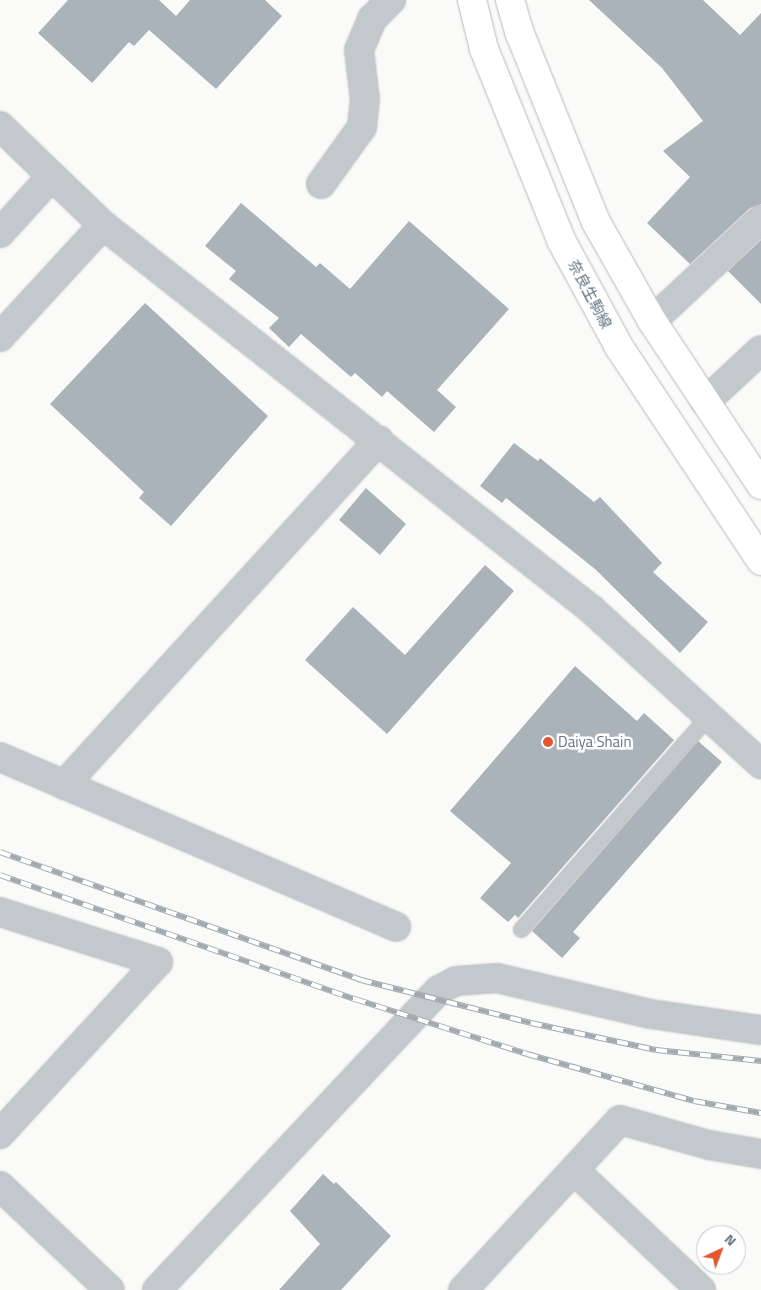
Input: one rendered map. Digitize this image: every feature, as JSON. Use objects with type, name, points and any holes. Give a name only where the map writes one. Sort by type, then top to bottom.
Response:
[{"type":"main road","name":"奈良生駒線","points":[[472,0],[484,49],[562,240],[619,347],[761,561]]},
{"type":"main road","points":[[510,0],[520,34],[596,222],[652,321],[761,485]]},
{"type":"street","points":[[321,184],[362,127],[365,100],[360,50],[372,20],[391,0]]},
{"type":"street","points":[[0,126],[50,177],[103,225],[379,440],[591,609],[761,764]]},
{"type":"street","points":[[0,232],[50,177]]},
{"type":"street","points":[[652,321],[761,219]]},
{"type":"street","points":[[0,337],[103,225]]},
{"type":"street","points":[[705,402],[761,350]]},
{"type":"street","points":[[64,785],[379,440]]},
{"type":"street","points":[[0,757],[396,927]]},
{"type":"street","points":[[0,912],[158,962],[0,1134]]},
{"type":"street","points":[[157,1290],[439,990],[456,981],[497,978],[651,1014],[761,1030]]},
{"type":"street","points":[[463,1290],[620,1120],[709,1146],[761,1154]]},
{"type":"street","points":[[574,1170],[702,1290]]},
{"type":"street","points":[[0,1186],[110,1290]]},
{"type":"lane","points":[[521,928],[708,716]]},
{"type":"building","points":[[68,0],[159,0],[176,16],[190,0],[265,0],[282,16],[216,89],[149,30],[134,46],[129,42],[92,83],[38,33]]},
{"type":"building","points":[[589,0],[703,0],[740,35],[761,13],[761,204],[750,208],[690,264],[647,223],[690,177],[663,151],[703,121],[662,68]]},
{"type":"building","points":[[241,203],[316,267],[320,263],[350,289],[409,221],[509,309],[437,390],[456,407],[434,432],[387,391],[382,397],[355,373],[351,377],[301,334],[289,347],[269,328],[279,318],[229,279],[236,271],[205,246]]},
{"type":"building","points":[[761,240],[761,304],[728,271]]},
{"type":"building","points":[[145,303],[268,416],[171,526],[139,498],[144,492],[50,404]]},
{"type":"building","points":[[514,443],[538,461],[540,458],[594,502],[600,497],[662,563],[653,572],[708,622],[680,653],[595,569],[506,498],[502,503],[480,486]]},
{"type":"building","points":[[366,488],[406,524],[380,555],[339,520]]},
{"type":"building","points":[[485,565],[514,591],[387,734],[305,660],[353,607],[405,655]]},
{"type":"building","points":[[575,666],[637,721],[644,713],[674,740],[518,918],[515,915],[508,922],[480,898],[511,863],[450,811]]},
{"type":"building","points":[[698,741],[722,762],[573,932],[580,938],[562,958],[532,931]]},
{"type":"building","points":[[323,1174],[334,1184],[336,1182],[391,1236],[341,1290],[279,1290],[320,1244],[290,1211]]},
{"type":"railway","points":[[0,852],[361,980],[531,1023],[656,1050],[761,1061]]},
{"type":"railway","points":[[0,875],[355,999],[527,1054],[694,1101],[761,1113]]},
{"type":"place","name":"Daiya Shain","points":[[548,742]]}]
